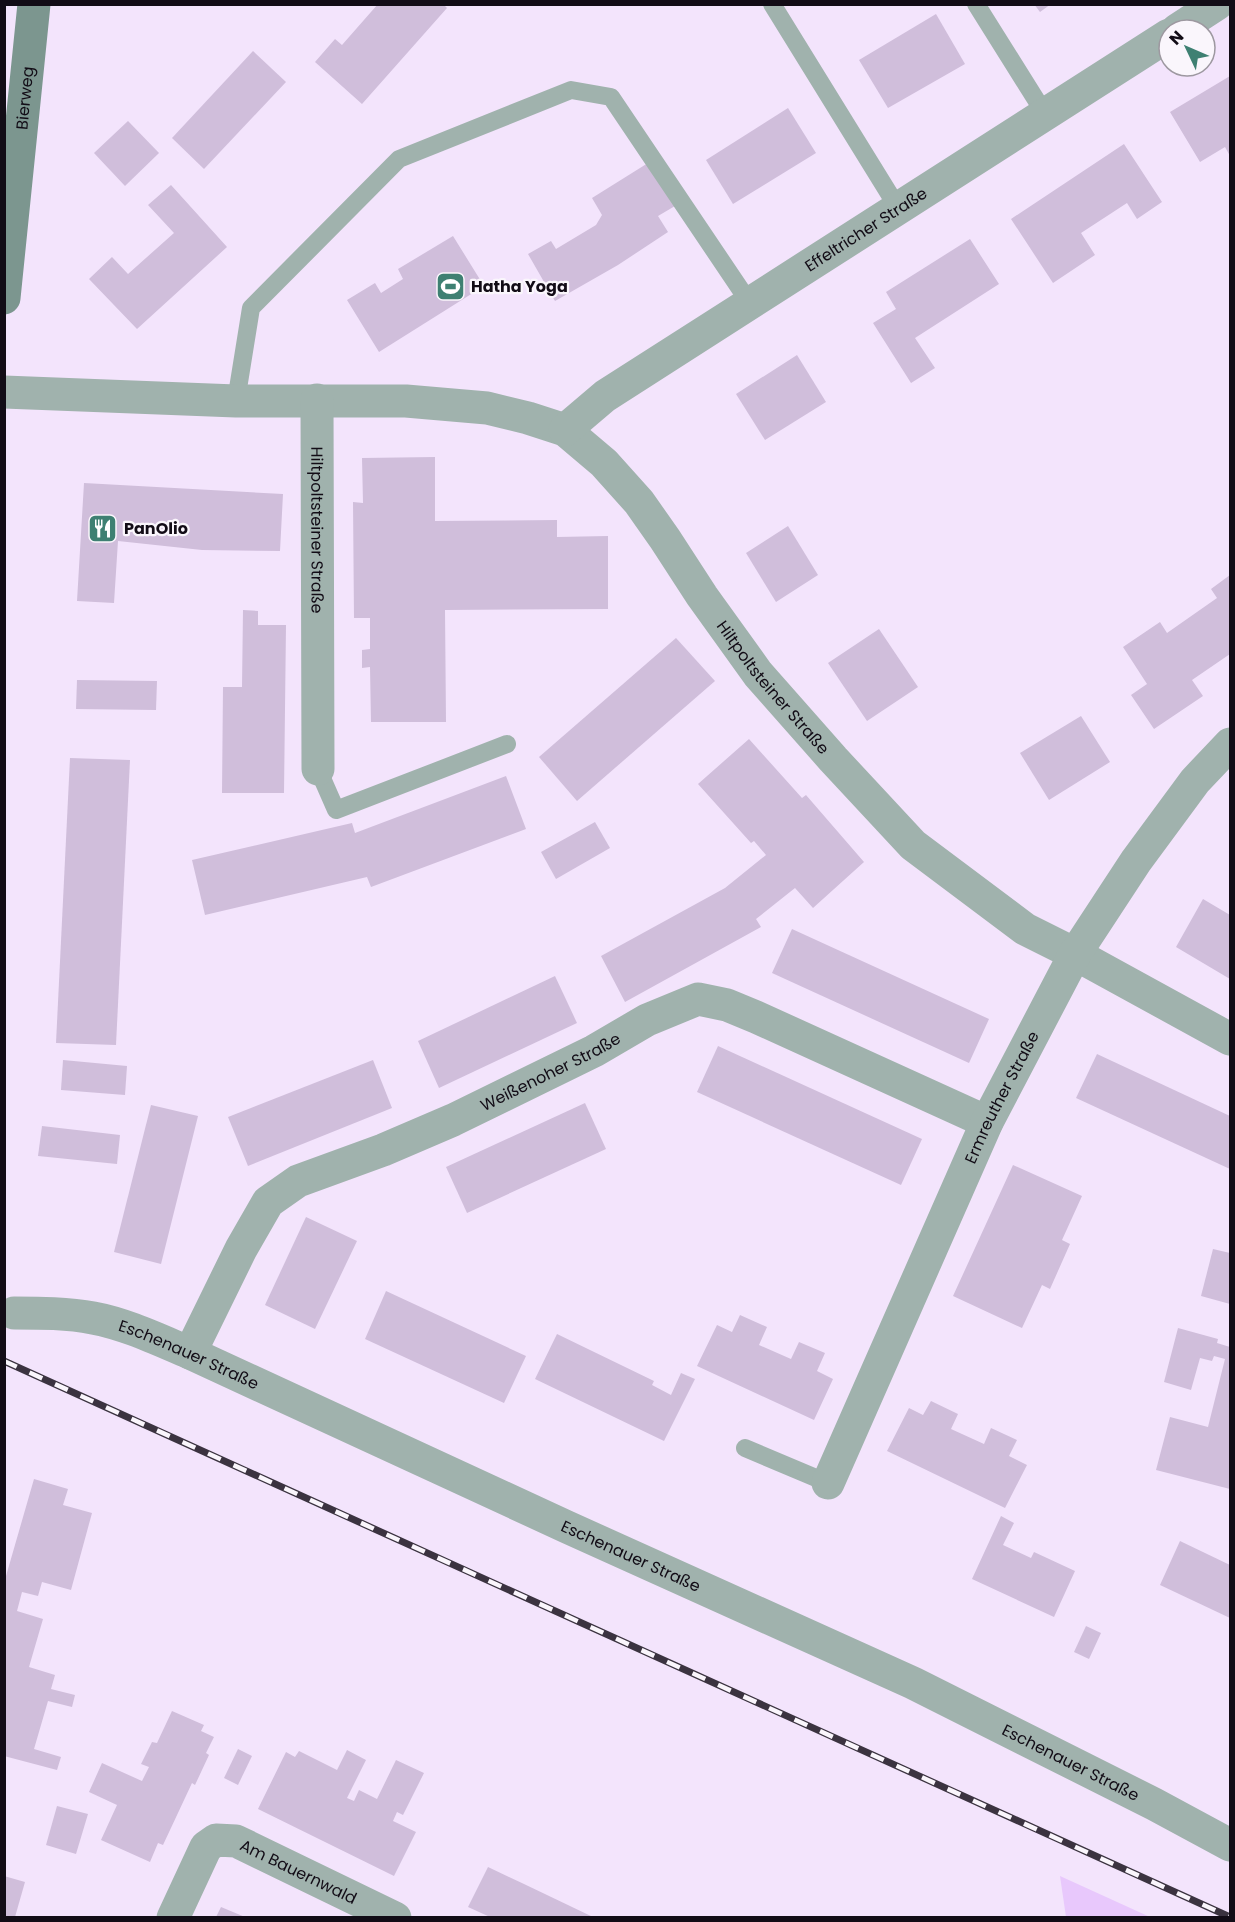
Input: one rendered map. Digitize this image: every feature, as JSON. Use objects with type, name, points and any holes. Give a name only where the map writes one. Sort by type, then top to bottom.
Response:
[{"type":"main road","name":"Bierweg","points":[[4,298],[34,4]]},
{"type":"street","points":[[1195,18],[1217,4]]},
{"type":"street","name":"Effeltricher Straße","points":[[565,430],[605,396],[1157,43]]},
{"type":"street","name":"Hiltpoltsteiner Straße","points":[[4,392],[236,401],[406,401],[487,408],[565,430],[604,463],[639,502],[758,674],[832,759],[913,845],[1024,930],[1075,954],[1230,1039]]},
{"type":"street","name":"Hiltpoltsteiner Straße","points":[[317,400],[318,769]]},
{"type":"street","name":"Ermreuther Straße","points":[[828,1483],[987,1122],[1075,954],[1142,852],[1195,781],[1230,744]]},
{"type":"street","name":"Weißenoher Straße","points":[[190,1353],[241,1249],[268,1202],[298,1181],[384,1150],[453,1120],[594,1051],[647,1020],[698,999],[727,1005],[756,1017],[987,1122]]},
{"type":"street","name":"Eschenauer Straße","points":[[14,1313],[94,1318],[133,1330],[190,1353],[913,1683],[1154,1804],[1230,1845]]},
{"type":"street","name":"Am Bauernwald","points":[[173,1917],[206,1847],[216,1840],[236,1841],[394,1917]]},
{"type":"lane","points":[[772,4],[898,208]]},
{"type":"lane","points":[[976,4],[1045,114]]},
{"type":"lane","points":[[236,401],[251,308],[399,159],[571,90],[611,97],[749,302]]},
{"type":"lane","points":[[318,769],[336,810],[507,744]]},
{"type":"lane","points":[[745,1448],[828,1483]]},
{"type":"shaded area","points":[[1060,1876],[1150,1917],[1066,1917]]},
{"type":"building","points":[[378,4],[443,4],[447,8],[362,104],[315,62],[335,39],[342,45]]},
{"type":"building","points":[[1034,4],[1051,4],[1040,12]]},
{"type":"building","points":[[936,14],[965,64],[888,108],[859,60]]},
{"type":"building","points":[[253,51],[286,82],[204,169],[172,138]]},
{"type":"building","points":[[1230,76],[1230,156],[1225,147],[1200,162],[1170,112]]},
{"type":"building","points":[[788,108],[816,153],[733,204],[706,160]]},
{"type":"building","points":[[128,121],[159,153],[125,186],[94,153]]},
{"type":"building","points":[[1124,144],[1162,202],[1137,219],[1127,203],[1081,233],[1095,255],[1053,283],[1011,219]]},
{"type":"building","points":[[648,163],[675,206],[658,216],[668,232],[618,265],[555,301],[528,254],[551,241],[556,249],[596,225],[602,215],[592,198]]},
{"type":"building","points":[[171,185],[227,247],[137,329],[89,279],[112,257],[128,274],[174,233],[148,205]]},
{"type":"building","points":[[453,236],[484,286],[379,352],[347,300],[375,283],[381,293],[403,279],[398,269]]},
{"type":"building","points":[[970,239],[999,284],[915,338],[935,368],[911,383],[873,323],[896,309],[886,292]]},
{"type":"building","points":[[797,355],[826,402],[765,440],[736,394]]},
{"type":"building","points":[[435,457],[435,521],[557,520],[557,537],[608,536],[608,609],[445,610],[446,722],[371,722],[370,667],[362,668],[362,650],[370,649],[370,618],[354,618],[353,502],[363,503],[362,458]]},
{"type":"building","points":[[84,483],[283,494],[280,551],[202,550],[118,541],[114,603],[77,601]]},
{"type":"building","points":[[788,526],[818,575],[776,602],[746,553]]},
{"type":"building","points":[[1230,575],[1230,654],[1192,680],[1203,696],[1154,729],[1131,695],[1147,684],[1123,647],[1160,622],[1167,633],[1217,598],[1211,589]]},
{"type":"building","points":[[243,610],[258,611],[258,625],[286,625],[284,793],[222,793],[223,687],[242,687]]},
{"type":"building","points":[[879,629],[918,687],[867,721],[828,663]]},
{"type":"building","points":[[676,638],[715,681],[577,801],[539,757]]},
{"type":"building","points":[[77,680],[157,681],[156,710],[76,709]]},
{"type":"building","points":[[1081,716],[1110,762],[1049,800],[1020,753]]},
{"type":"building","points":[[749,739],[802,798],[806,795],[864,862],[813,908],[795,888],[756,919],[761,927],[625,1002],[601,956],[725,888],[766,855],[754,841],[751,843],[698,784]]},
{"type":"building","points":[[70,758],[130,760],[116,1045],[56,1043]]},
{"type":"building","points":[[506,776],[526,829],[371,887],[367,877],[205,915],[192,860],[352,823],[355,833]]},
{"type":"building","points":[[595,822],[610,848],[556,879],[541,852]]},
{"type":"building","points":[[1203,899],[1230,915],[1230,979],[1176,947]]},
{"type":"building","points":[[792,929],[989,1019],[969,1063],[772,973]]},
{"type":"building","points":[[555,976],[577,1023],[439,1088],[418,1041]]},
{"type":"building","points":[[718,1046],[922,1139],[901,1185],[697,1092]]},
{"type":"building","points":[[1097,1054],[1230,1116],[1230,1169],[1076,1098]]},
{"type":"building","points":[[63,1060],[127,1066],[125,1095],[61,1090]]},
{"type":"building","points":[[373,1060],[392,1108],[248,1166],[228,1117]]},
{"type":"building","points":[[585,1103],[606,1149],[467,1213],[446,1167]]},
{"type":"building","points":[[151,1105],[198,1116],[161,1264],[114,1252]]},
{"type":"building","points":[[42,1126],[120,1135],[117,1164],[38,1156]]},
{"type":"building","points":[[1013,1165],[1082,1196],[1062,1240],[1070,1244],[1050,1289],[1042,1285],[1022,1328],[953,1296]]},
{"type":"building","points":[[306,1217],[357,1241],[315,1329],[265,1305]]},
{"type":"building","points":[[1213,1249],[1230,1253],[1230,1304],[1201,1296]]},
{"type":"building","points":[[386,1291],[526,1356],[504,1403],[365,1339]]},
{"type":"building","points":[[740,1315],[767,1327],[759,1345],[791,1359],[799,1342],[825,1353],[817,1371],[833,1379],[814,1420],[697,1366],[717,1325],[732,1332]]},
{"type":"building","points":[[1178,1328],[1218,1339],[1217,1343],[1230,1347],[1230,1489],[1156,1470],[1170,1417],[1208,1427],[1225,1359],[1214,1356],[1212,1361],[1200,1358],[1191,1390],[1164,1382]]},
{"type":"building","points":[[557,1334],[654,1381],[652,1385],[671,1395],[681,1373],[695,1379],[664,1441],[535,1379]]},
{"type":"building","points":[[931,1401],[958,1414],[951,1429],[984,1444],[991,1428],[1017,1440],[1009,1456],[1027,1465],[1005,1508],[887,1451],[909,1408],[923,1415]]},
{"type":"building","points":[[34,1479],[68,1489],[63,1505],[92,1513],[71,1590],[42,1582],[38,1596],[22,1592],[17,1611],[43,1619],[29,1667],[55,1675],[51,1689],[75,1695],[72,1707],[48,1701],[34,1749],[61,1757],[57,1770],[4,1756],[4,1583]]},
{"type":"building","points":[[1001,1516],[1014,1523],[1003,1545],[1031,1558],[1034,1552],[1075,1571],[1054,1617],[972,1579]]},
{"type":"building","points":[[1180,1541],[1230,1565],[1230,1618],[1160,1585]]},
{"type":"building","points":[[1086,1626],[1101,1633],[1089,1659],[1074,1652]]},
{"type":"building","points":[[172,1711],[204,1725],[201,1731],[214,1737],[206,1753],[209,1755],[195,1785],[192,1783],[163,1845],[158,1843],[150,1862],[101,1840],[117,1805],[89,1792],[102,1763],[142,1781],[149,1767],[141,1764],[152,1742],[157,1743]]},
{"type":"building","points":[[238,1749],[252,1756],[238,1785],[224,1778]]},
{"type":"building","points":[[347,1750],[366,1760],[347,1798],[354,1801],[359,1790],[377,1799],[396,1760],[424,1773],[403,1815],[397,1812],[393,1821],[416,1832],[394,1876],[258,1809],[286,1752],[295,1757],[299,1751],[337,1770]]},
{"type":"building","points":[[57,1806],[88,1814],[76,1854],[46,1845]]},
{"type":"building","points":[[488,1867],[593,1917],[490,1917],[468,1907]]},
{"type":"building","points":[[4,1876],[25,1882],[15,1917],[4,1917]]},
{"type":"building","points":[[221,1907],[245,1917],[216,1917]]},
{"type":"railway","points":[[4,1361],[1230,1917]]},
{"type":"place","name":"Hatha Yoga","points":[[450,286]]},
{"type":"place","name":"PanOlio","points":[[103,528]]}]
